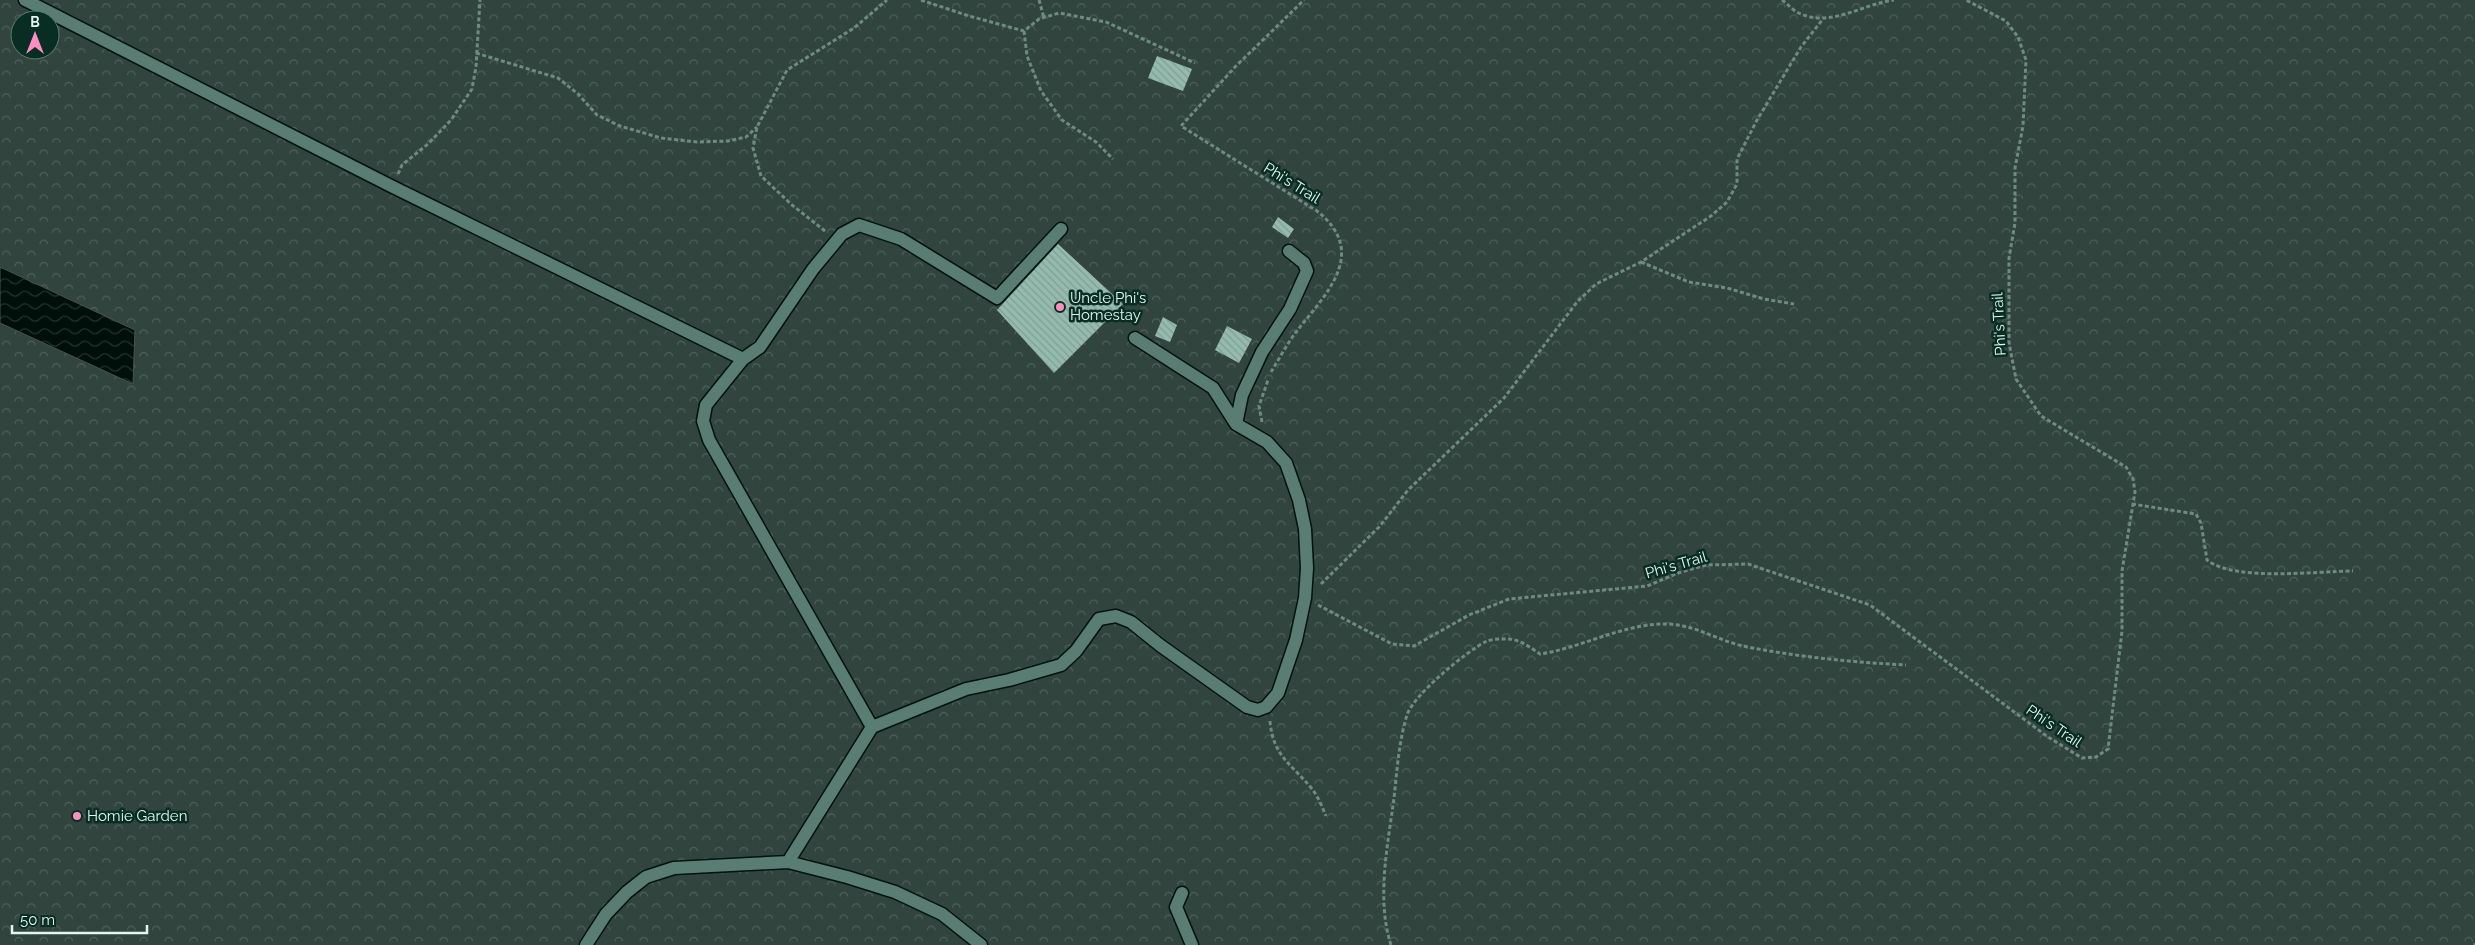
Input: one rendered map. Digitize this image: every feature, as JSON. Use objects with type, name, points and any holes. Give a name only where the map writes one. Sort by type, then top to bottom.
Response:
[{"type":"street","points":[[25,0],[393,187],[743,359]]},
{"type":"street","points":[[872,727],[709,440],[703,421],[706,405],[743,359],[760,347],[813,269],[834,243],[842,234],[860,225],[901,239],[998,298],[1060,229]]},
{"type":"street","points":[[1236,424],[1242,395],[1262,352],[1290,309],[1307,271],[1304,263],[1289,251]]},
{"type":"street","points":[[788,862],[872,727],[966,690],[1061,665],[1076,650],[1099,619],[1116,616],[1131,622],[1161,646],[1247,707],[1258,710],[1266,707],[1278,693],[1296,640],[1305,598],[1305,529],[1299,500],[1286,464],[1267,442],[1236,424],[1213,388],[1135,338]]},
{"type":"street","points":[[586,945],[606,914],[627,892],[646,877],[674,868],[788,862],[895,892],[942,914],[981,945]]},
{"type":"street","points":[[1182,893],[1176,907],[1192,945]]},
{"type":"path","points":[[393,187],[402,165],[428,144],[445,126],[472,89],[480,0]]},
{"type":"path","points":[[834,243],[823,228],[792,205],[761,176],[754,148],[757,127],[787,70],[854,28],[887,0]]},
{"type":"path","points":[[921,0],[1024,31],[1044,18],[1059,13],[1106,22],[1195,63]]},
{"type":"path","points":[[1039,0],[1044,18]]},
{"type":"path","name":"Phi's Trail","points":[[1267,442],[1258,406],[1270,374],[1295,333],[1335,283],[1340,262],[1338,237],[1332,223],[1317,211],[1181,126],[1235,67],[1304,0]]},
{"type":"path","points":[[1782,0],[1800,14],[1823,19],[1878,2],[1894,0]]},
{"type":"path","name":"Phi's Trail","points":[[1305,598],[1392,644],[1414,646],[1469,615],[1509,599],[1647,586],[1678,573],[1706,565],[1748,564],[1870,605],[2048,737],[2082,758],[2096,757],[2108,749],[2111,737],[2111,712],[2122,631],[2122,571],[2135,492],[2133,479],[2126,467],[2041,416],[2016,379],[2009,344],[2009,258],[2016,223],[2015,168],[2023,126],[2026,60],[2018,37],[2006,21],[1966,0]]},
{"type":"path","points":[[1305,598],[1338,570],[1380,526],[1408,490],[1504,398],[1577,302],[1596,284],[1641,262],[1711,216],[1728,202],[1737,184],[1737,159],[1757,120],[1801,47],[1823,19]]},
{"type":"path","points":[[1024,31],[1027,56],[1041,90],[1062,120],[1096,142],[1113,159]]},
{"type":"path","points":[[476,53],[558,78],[597,115],[620,126],[661,138],[696,142],[728,141],[746,137],[757,127]]},
{"type":"path","points":[[1641,262],[1689,282],[1727,288],[1764,299],[1794,304]]},
{"type":"path","points":[[2132,504],[2196,514],[2201,523],[2207,560],[2215,566],[2262,573],[2353,571]]},
{"type":"path","points":[[1391,945],[1388,936],[1384,897],[1400,747],[1408,714],[1416,697],[1462,658],[1488,640],[1509,638],[1528,646],[1540,654],[1560,651],[1648,626],[1667,624],[1700,630],[1732,643],[1776,652],[1838,662],[1906,665]]},
{"type":"path","points":[[1272,701],[1270,717],[1272,738],[1281,757],[1312,789],[1326,816]]},
{"type":"green space","points":[[0,0],[2475,0],[2475,945],[0,945]]},
{"type":"water","points":[[0,267],[135,330],[133,384],[0,323]]},
{"type":"building","points":[[1157,56],[1192,69],[1183,91],[1148,78]]},
{"type":"building","points":[[1278,217],[1294,229],[1288,238],[1272,227]]},
{"type":"building","name":"Uncle Phi's Homestay","points":[[1058,244],[1123,304],[1054,373],[997,310]]},
{"type":"building","points":[[1163,317],[1177,325],[1170,342],[1155,336]]},
{"type":"building","points":[[1227,326],[1252,339],[1239,363],[1215,350]]},
{"type":"place","name":"Uncle Phi's Homestay","points":[[1060,307]]},
{"type":"place","name":"Homie Garden","points":[[77,816]]}]
